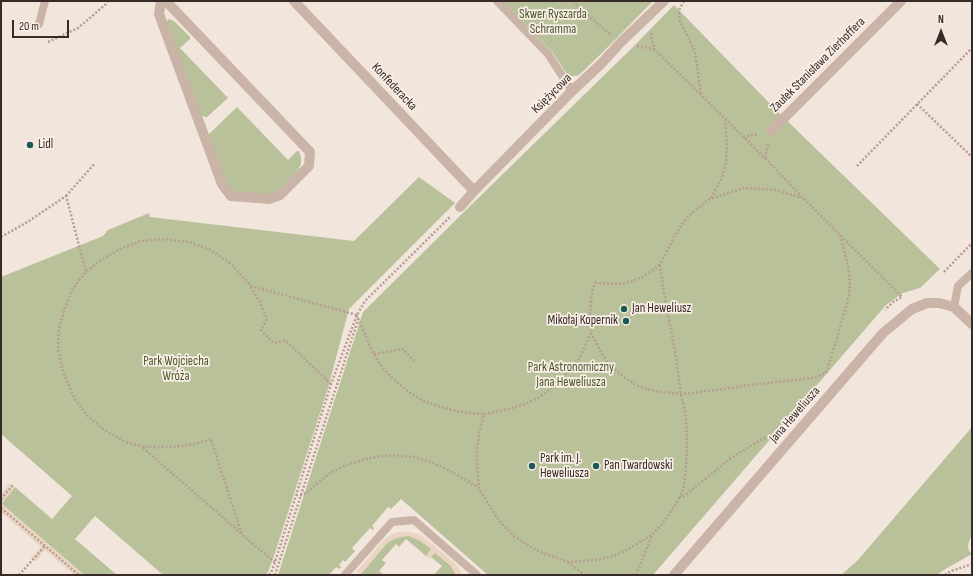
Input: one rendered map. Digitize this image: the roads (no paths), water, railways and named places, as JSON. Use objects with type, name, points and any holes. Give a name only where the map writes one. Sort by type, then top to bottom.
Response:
[{"type":"street","points":[[161,1],[159,14],[222,184],[231,196],[269,199],[280,195],[309,166],[310,152],[166,1]]},
{"type":"street","name":"Konfederacka","points":[[294,1],[474,191]]},
{"type":"street","name":"Księżycowa","points":[[460,208],[474,191],[572,91],[664,1]]},
{"type":"street","name":"Zaułek Stanisława Zierhoffera","points":[[771,131],[901,1]]},
{"type":"street","name":"Jana Heweliusza","points":[[674,575],[883,333],[912,309],[926,303],[939,303],[954,307]]},
{"type":"street","points":[[954,307],[972,324]]},
{"type":"lane","points":[[39,24],[45,1]]},
{"type":"lane","points":[[497,1],[548,54],[572,91]]},
{"type":"lane","points":[[954,307],[958,286],[972,273]]},
{"type":"lane","points":[[345,575],[392,522],[414,520],[477,575]]},
{"type":"place","name":"Lidl","points":[[30,145]]},
{"type":"place","name":"Jan Heweliusz","points":[[624,309]]},
{"type":"place","name":"Mikołaj Kopernik","points":[[626,321]]},
{"type":"place","name":"Park im. J. Heweliusza","points":[[532,466]]},
{"type":"place","name":"Pan Twardowski","points":[[596,466]]},
{"type":"park label","name":"Skwer Ryszarda Schramma","points":[[553,22]]},
{"type":"park label","name":"Park Wojciecha Wróża","points":[[176,370]]},
{"type":"park label","name":"Park Astronomiczny Jana Heweliusza","points":[[571,376]]}]
